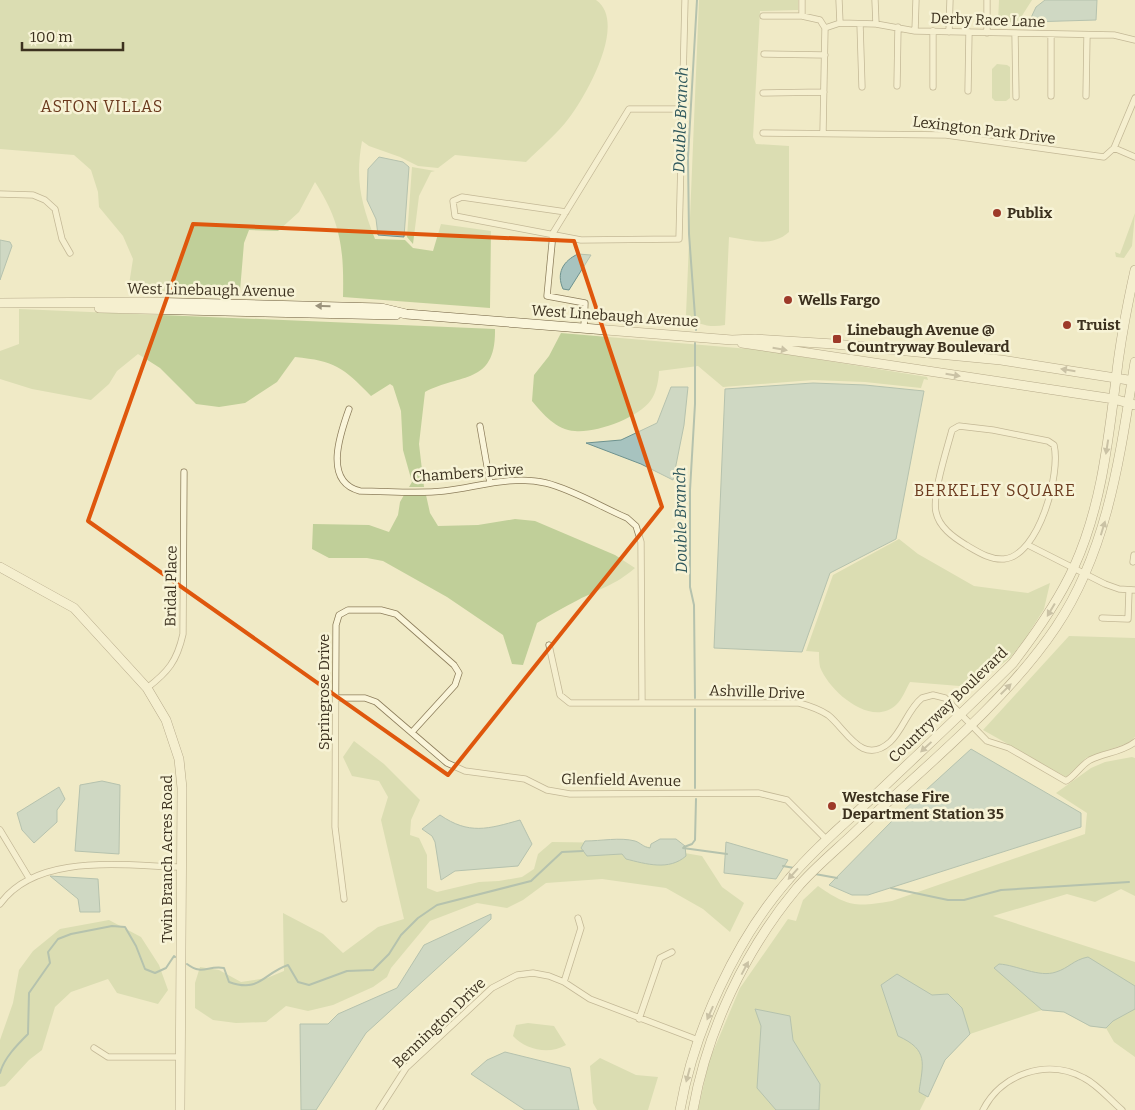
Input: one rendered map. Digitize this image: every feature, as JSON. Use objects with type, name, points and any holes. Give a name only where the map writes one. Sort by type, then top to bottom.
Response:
[{"type":"street","points":[[566,212],[462,197],[453,201],[455,216],[553,233],[581,240],[679,239],[685,0]]},
{"type":"street","points":[[802,0],[802,16]]},
{"type":"street","points":[[825,28],[840,23],[839,0]]},
{"type":"street","points":[[875,0],[876,24]]},
{"type":"street","points":[[915,31],[916,0]]},
{"type":"street","points":[[949,32],[950,0]]},
{"type":"street","points":[[987,0],[987,33]]},
{"type":"street","points":[[763,16],[802,16],[820,20],[825,28],[823,132]]},
{"type":"street","name":"Derby Race Lane","points":[[840,23],[876,24],[915,31],[1114,35],[1135,40]]},
{"type":"street","points":[[860,24],[862,87]]},
{"type":"street","points":[[897,86],[898,27]]},
{"type":"street","points":[[933,31],[933,88]]},
{"type":"street","points":[[968,91],[969,32]]},
{"type":"street","points":[[1015,34],[1016,97]]},
{"type":"street","points":[[1051,35],[1051,96]]},
{"type":"street","points":[[1086,96],[1087,35]]},
{"type":"street","points":[[764,54],[825,55]]},
{"type":"street","points":[[763,93],[824,92]]},
{"type":"street","points":[[1135,98],[1132,114],[1114,148],[1135,156]]},
{"type":"street","points":[[584,328],[585,304],[547,296],[553,233],[628,109],[682,109]]},
{"type":"street","name":"Lexington Park Drive","points":[[763,133],[823,132],[946,135],[1104,157],[1114,148]]},
{"type":"street","points":[[0,194],[33,196],[45,200],[55,209],[62,239],[70,253]]},
{"type":"street","name":"Countryway Boulevard","points":[[680,1110],[687,1075],[698,1040],[726,977],[763,912],[788,880],[827,840],[962,714],[1013,663],[1045,620],[1074,567],[1094,510],[1135,271]]},
{"type":"street","name":"West Linebaugh Avenue","points":[[0,303],[300,309],[381,308],[406,314],[732,340],[812,355],[1114,399],[1132,404]]},
{"type":"street","name":"West Linebaugh Avenue","points":[[732,340],[755,339],[834,344],[1001,360],[1134,381]]},
{"type":"street","points":[[905,368],[907,352]]},
{"type":"street","name":"Countryway Boulevard","points":[[693,1110],[710,1044],[728,999],[768,928],[797,888],[971,724],[1023,672],[1057,627],[1086,573],[1108,510],[1132,404],[1135,362]]},
{"type":"street","name":"Chambers Drive","points":[[349,409],[338,443],[338,475],[351,488],[360,491],[443,491],[490,483],[523,480],[547,483],[627,518],[636,526],[641,542],[642,703]]},
{"type":"street","points":[[480,426],[490,483]]},
{"type":"street","points":[[954,427],[994,430],[1048,441],[1054,445],[1056,452],[1054,470],[1046,506],[1028,545],[1013,557],[1005,559],[988,557],[961,542],[941,525],[936,511],[936,498],[954,427]]},
{"type":"street","name":"Bridal Place","points":[[147,688],[164,675],[178,654],[183,634],[184,472]]},
{"type":"street","points":[[1028,545],[1105,584],[1132,590],[1128,618],[1102,618]]},
{"type":"street","points":[[1133,562],[1135,554]]},
{"type":"street","name":"Twin Branch Acres Road","points":[[0,567],[74,608],[147,688],[166,720],[179,759],[182,788],[180,1110]]},
{"type":"street","name":"Springrose Drive","points":[[344,899],[335,827],[336,625],[339,615],[348,610],[381,610],[396,614],[454,664],[459,674],[455,685],[413,731]]},
{"type":"street","name":"Ashville Drive","points":[[550,645],[560,695],[570,703],[799,703],[812,706],[829,716],[853,743],[866,749],[879,748],[890,742],[918,701],[926,696],[944,698],[987,741],[1009,748],[1066,782],[1076,775],[1088,762],[1106,753],[1130,746],[1135,742]]},
{"type":"street","points":[[1013,663],[1023,672]]},
{"type":"street","name":"Glenfield Avenue","points":[[337,698],[365,698],[376,702],[413,731],[447,762],[465,771],[525,779],[547,790],[570,794],[758,793],[787,800],[827,840]]},
{"type":"street","points":[[0,830],[29,878]]},
{"type":"street","points":[[827,840],[836,850]]},
{"type":"street","points":[[0,904],[29,878],[49,870],[81,866],[182,867]]},
{"type":"street","points":[[564,982],[581,928],[578,918]]},
{"type":"street","points":[[768,928],[774,923],[780,924]]},
{"type":"street","points":[[639,1019],[660,958],[672,952]]},
{"type":"street","name":"Bennington Drive","points":[[379,1110],[406,1068],[492,988],[517,975],[549,976],[564,982],[590,999],[698,1040]]},
{"type":"street","points":[[698,1040],[710,1044]]},
{"type":"street","points":[[94,1048],[108,1057],[181,1057]]},
{"type":"street","points":[[983,1110],[988,1100],[1001,1085],[1018,1075],[1038,1069],[1062,1070],[1084,1078],[1122,1110]]},
{"type":"highlighted area","points":[[193,224],[574,241],[662,507],[448,775],[88,521]]},
{"type":"green space","points":[[0,0],[596,0],[605,10],[608,25],[601,59],[585,93],[564,124],[526,162],[455,155],[438,168],[418,166],[400,157],[369,146],[362,141],[359,180],[366,214],[375,239],[405,240],[413,248],[433,251],[441,224],[491,231],[490,308],[343,297],[343,264],[336,223],[324,196],[315,182],[299,212],[278,231],[249,230],[244,243],[240,291],[128,291],[133,259],[123,236],[99,207],[98,192],[91,170],[74,155],[0,149]]},
{"type":"green space","points":[[699,0],[798,0],[798,10],[760,11],[753,137],[756,144],[789,146],[789,232],[775,240],[760,242],[729,237],[725,325],[720,326],[709,326],[695,321],[686,315]]},
{"type":"green space","points":[[999,0],[1032,0],[1018,22],[998,22]]},
{"type":"green space","points":[[997,64],[1010,67],[1010,98],[1006,101],[995,101],[992,98],[992,69]]},
{"type":"green space","points":[[412,167],[435,171],[431,172],[419,196],[413,244],[407,237]]},
{"type":"green space","points":[[1135,213],[1132,246],[1124,258],[1116,257],[1115,252],[1120,254]]},
{"type":"green space","points":[[19,309],[495,329],[494,347],[490,360],[483,369],[425,392],[419,444],[424,487],[409,487],[412,482],[403,450],[401,411],[393,386],[390,384],[371,396],[353,378],[338,367],[329,363],[295,357],[277,382],[245,403],[219,407],[196,404],[160,368],[138,354],[117,371],[109,384],[91,400],[32,389],[0,379],[0,351],[19,344]]},
{"type":"green space","points":[[561,333],[761,350],[927,377],[928,380],[924,379],[921,388],[865,382],[813,380],[723,387],[698,366],[659,371],[653,397],[637,413],[605,427],[594,430],[575,431],[562,428],[556,424],[545,416],[532,401],[534,375],[549,356]]},
{"type":"green space","points":[[404,495],[426,495],[430,513],[438,526],[478,525],[515,519],[535,521],[615,555],[635,568],[614,583],[537,623],[523,665],[512,664],[503,635],[447,597],[383,561],[367,558],[329,558],[312,549],[313,524],[369,525],[389,532],[398,515],[400,502]]},
{"type":"green space","points":[[899,539],[918,554],[974,586],[1028,593],[1050,583],[1044,609],[1025,639],[1010,658],[972,687],[910,682],[896,705],[886,711],[875,712],[852,704],[841,696],[820,667],[819,652],[806,651],[833,575]]},
{"type":"green space","points":[[1069,636],[1135,638],[1135,737],[1128,743],[1086,758],[1066,777],[983,730]]},
{"type":"green space","points":[[354,741],[384,764],[420,800],[411,820],[410,835],[419,838],[427,855],[427,888],[437,892],[479,882],[522,877],[534,869],[538,854],[552,842],[626,843],[702,856],[722,887],[744,903],[730,932],[703,909],[666,888],[602,879],[546,883],[523,900],[507,908],[477,903],[430,921],[391,968],[387,977],[373,987],[333,1005],[308,1011],[286,1006],[266,1022],[236,1023],[213,1020],[195,1008],[195,983],[200,967],[219,970],[241,982],[267,978],[284,971],[283,913],[323,934],[343,953],[378,927],[404,919],[381,820],[388,797],[379,781],[352,776],[343,757]]},
{"type":"green space","points":[[1135,758],[1135,896],[1121,889],[1095,902],[1067,894],[993,916],[1135,962],[1135,1057],[1114,1042],[1106,1028],[1090,1026],[1064,1012],[1042,1010],[970,1034],[945,1060],[920,1110],[698,1110],[709,1061],[740,988],[788,919],[796,921],[803,900],[818,886],[837,898],[853,904],[892,901],[1085,834],[1087,813],[1056,793],[1091,768],[1105,762]]},
{"type":"green space","points":[[109,920],[141,937],[159,965],[168,990],[158,1004],[117,993],[108,979],[71,992],[55,1007],[42,1050],[29,1060],[5,1086],[0,1087],[0,1040],[13,1003],[19,970],[33,951],[60,929]]},
{"type":"green space","points":[[528,1023],[554,1026],[566,1045],[552,1050],[538,1050],[524,1045],[513,1036],[516,1025]]},
{"type":"green space","points":[[600,1058],[636,1075],[658,1077],[648,1110],[597,1110],[593,1103],[590,1066]]},
{"type":"water","points":[[1045,0],[1097,0],[1096,20],[1029,22],[1036,7]]},
{"type":"water","points":[[379,157],[403,162],[409,167],[404,237],[378,235],[376,219],[367,200],[368,169]]},
{"type":"water","points":[[0,240],[10,242],[12,246],[0,280]]},
{"type":"water","points":[[578,254],[591,255],[569,290],[563,289],[560,278],[562,268],[568,260]]},
{"type":"water","points":[[813,383],[865,385],[924,391],[896,539],[830,573],[802,652],[714,648],[725,389]]},
{"type":"water","points":[[671,387],[688,387],[684,425],[673,480],[641,464],[586,443],[621,440],[657,423]]},
{"type":"water","points":[[971,749],[1081,813],[1081,827],[868,895],[852,895],[829,885],[893,820]]},
{"type":"water","points":[[102,781],[120,785],[119,854],[75,851],[80,785]]},
{"type":"water","points":[[59,787],[65,799],[57,810],[57,822],[34,843],[22,830],[17,813]]},
{"type":"water","points":[[440,815],[450,821],[470,828],[488,828],[520,820],[532,844],[518,866],[455,871],[441,880],[435,842],[432,836],[422,829]]},
{"type":"water","points":[[617,839],[635,841],[650,848],[651,844],[660,839],[676,839],[685,846],[686,856],[672,864],[657,865],[626,859],[622,854],[587,856],[581,848],[585,841]]},
{"type":"water","points":[[726,842],[788,860],[776,879],[724,873]]},
{"type":"water","points":[[50,876],[98,879],[100,912],[80,912],[78,899]]},
{"type":"water","points":[[491,914],[491,919],[366,1033],[316,1110],[301,1110],[300,1024],[328,1024],[338,1014],[397,988],[424,945]]},
{"type":"water","points":[[1088,957],[1135,986],[1135,1009],[1113,1021],[1106,1028],[1090,1026],[1064,1012],[1042,1010],[994,968],[999,964],[1049,973],[1056,972],[1078,960]]},
{"type":"water","points":[[897,974],[932,995],[948,994],[962,1008],[970,1034],[945,1060],[928,1097],[919,1092],[922,1058],[915,1047],[898,1036],[881,985]]},
{"type":"water","points":[[755,1009],[790,1016],[793,1040],[820,1084],[819,1110],[776,1110],[757,1088],[761,1026]]},
{"type":"water","points":[[505,1052],[570,1068],[579,1110],[525,1110],[471,1074],[487,1060]]},
{"type":"waterway","name":"Double Branch","points":[[696,330],[689,234],[688,157],[697,0]]},
{"type":"waterway","name":"Double Branch","points":[[695,343],[695,404],[690,490],[690,587],[694,605],[695,698]]},
{"type":"waterway","name":"Double Branch","points":[[695,709],[695,788]]},
{"type":"waterway","name":"Double Branch","points":[[684,847],[692,844],[695,840],[696,799]]},
{"type":"waterway","name":"Double Branch","points":[[683,848],[727,854]]},
{"type":"waterway","name":"Double Branch","points":[[187,964],[201,970],[218,967],[224,968],[229,982],[239,985],[254,984],[288,965],[298,982],[309,985],[347,971],[373,970],[389,954],[401,935],[418,918],[437,905],[531,881],[562,852],[583,851]]},
{"type":"waterway","points":[[783,866],[794,868]]},
{"type":"waterway","points":[[815,874],[837,878]]},
{"type":"waterway","points":[[891,888],[948,900],[964,900],[1001,890],[1129,882]]},
{"type":"waterway","name":"Double Branch","points":[[0,1073],[15,1047],[28,1034],[29,993],[50,963],[48,952],[58,939],[71,934],[112,926],[125,927],[136,946],[145,969],[155,973],[166,968],[175,957]]},
{"type":"place","name":"Publix","points":[[997,213]]},
{"type":"place","name":"Wells Fargo","points":[[788,300]]},
{"type":"place","name":"Truist","points":[[1067,325]]},
{"type":"place","name":"Linebaugh Avenue @ Countryway Boulevard","points":[[837,339]]},
{"type":"place","name":"Westchase Fire Department Station 35","points":[[832,806]]},
{"type":"district","name":"ASTON VILLAS","points":[[102,106]]},
{"type":"district","name":"BERKELEY SQUARE","points":[[995,490]]}]
